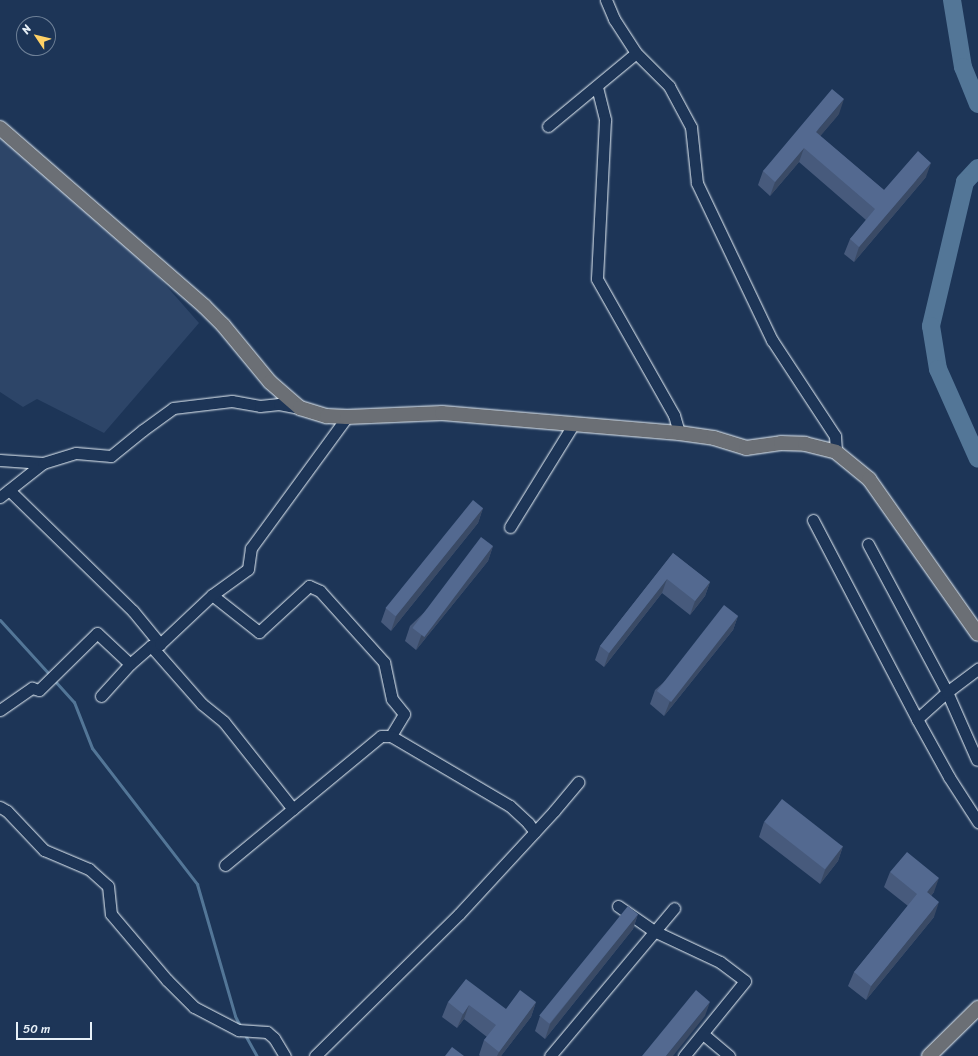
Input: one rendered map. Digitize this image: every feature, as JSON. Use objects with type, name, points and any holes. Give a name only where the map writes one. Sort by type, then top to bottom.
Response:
[{"type":"main road","points":[[0,128],[204,306],[223,325],[270,382],[300,408],[327,416],[347,417],[442,413],[679,433],[714,438],[746,448],[781,443],[805,444],[836,452],[869,479],[978,634]]},
{"type":"main road","points":[[929,1056],[972,1019],[978,1008]]},
{"type":"street","points":[[606,0],[614,19],[636,53],[669,86],[691,127],[697,183],[772,340],[835,436],[836,452]]},
{"type":"street","points":[[548,126],[597,87],[636,53]]},
{"type":"street","points":[[597,87],[605,120],[597,279],[674,416],[679,433]]},
{"type":"street","points":[[0,460],[43,463],[76,454],[111,456],[173,408],[232,402],[260,406],[279,404],[300,408]]},
{"type":"street","points":[[101,696],[130,664],[156,645],[212,595],[248,569],[251,548],[347,417]]},
{"type":"street","points":[[510,527],[573,425]]},
{"type":"street","points":[[43,463],[4,494],[133,611],[156,645],[202,704],[224,722],[293,809]]},
{"type":"street","points":[[813,520],[916,719],[949,777],[978,822]]},
{"type":"street","points":[[868,544],[947,692],[977,760]]},
{"type":"street","points":[[212,595],[259,632],[309,586],[320,591],[384,662],[392,699],[404,714],[391,736]]},
{"type":"street","points":[[0,710],[32,688],[40,690],[97,633],[130,664]]},
{"type":"street","points":[[916,719],[947,692],[978,669]]},
{"type":"street","points":[[225,865],[381,736],[391,736],[510,806],[524,818],[535,832]]},
{"type":"street","points":[[315,1056],[404,970],[492,880],[578,782]]},
{"type":"street","points":[[0,807],[7,811],[44,850],[89,869],[108,886],[111,914],[167,980],[194,1007],[238,1030],[267,1032],[274,1038],[285,1056]]},
{"type":"street","points":[[618,906],[654,931],[720,962],[745,981],[684,1056]]},
{"type":"street","points":[[550,1056],[674,908]]},
{"type":"street","points":[[703,1034],[729,1056]]},
{"type":"shaded area","points":[[0,132],[148,265],[199,323],[104,433],[37,399],[23,407],[0,392]]},
{"type":"building","points":[[832,89],[844,99],[816,132],[884,190],[918,151],[931,163],[859,247],[850,239],[875,209],[804,148],[775,182],[763,171]]},
{"type":"building","points":[[473,500],[483,508],[396,616],[386,608]]},
{"type":"building","points":[[481,537],[493,546],[424,637],[412,628]]},
{"type":"building","points":[[673,553],[710,582],[695,601],[667,579],[609,653],[600,646]]},
{"type":"building","points":[[724,605],[738,616],[671,702],[657,691]]},
{"type":"building","points":[[782,799],[843,846],[825,869],[764,822]]},
{"type":"building","points":[[907,852],[939,878],[927,892],[939,902],[871,986],[854,972],[917,894],[890,872]]},
{"type":"building","points":[[628,906],[638,914],[549,1024],[539,1016]]},
{"type":"building","points":[[466,979],[506,1009],[520,990],[536,1002],[499,1052],[484,1040],[496,1025],[469,1005],[463,1014],[448,1002]]},
{"type":"building","points":[[696,990],[710,1002],[666,1056],[642,1056]]},
{"type":"building","points":[[452,1047],[464,1056],[445,1056]]},
{"type":"waterway","points":[[952,0],[963,67],[978,104]]},
{"type":"waterway","points":[[978,168],[965,182],[931,326],[938,369],[978,459]]},
{"type":"waterway","points":[[0,620],[50,675]]},
{"type":"waterway","points":[[54,680],[74,702],[92,748],[197,884],[235,1016],[240,1026]]},
{"type":"waterway","points":[[244,1033],[257,1056]]}]
